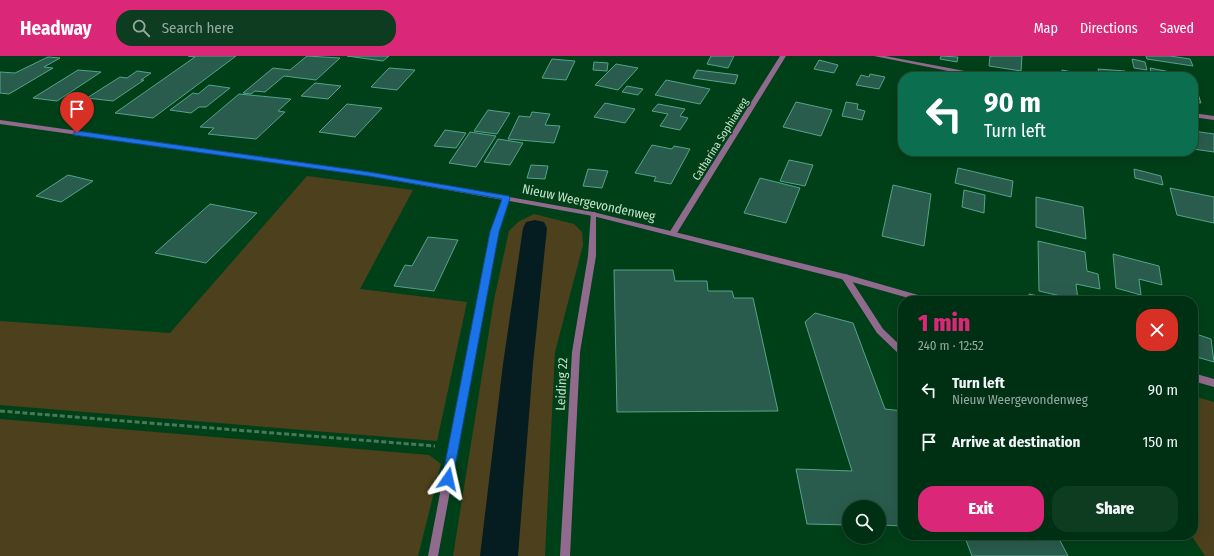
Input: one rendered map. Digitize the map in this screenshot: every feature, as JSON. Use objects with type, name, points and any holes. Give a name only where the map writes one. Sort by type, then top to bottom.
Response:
[{"type":"street","name":"Catharina Sophiaweg","points":[[673,234],[783,56]]},
{"type":"street","points":[[877,56],[960,72]]},
{"type":"street","points":[[1198,116],[1214,118]]},
{"type":"street","name":"Nieuw Weergevondenweg","points":[[0,122],[369,174],[593,214],[845,277],[912,296]]},
{"type":"street","points":[[433,556],[494,232],[506,198]]},
{"type":"street","name":"Leiding 22","points":[[564,556],[576,352],[592,256],[593,214]]},
{"type":"street","points":[[845,277],[880,331],[898,348]]},
{"type":"street","points":[[1198,378],[1214,383]]},
{"type":"path","points":[[0,411],[454,448]]},
{"type":"shaded area","points":[[307,176],[413,190],[360,289],[467,302],[437,441],[0,405],[0,321],[170,333]]},
{"type":"shaded area","points":[[534,214],[574,224],[582,232],[583,245],[555,352],[545,556],[453,556],[494,300],[509,231],[518,222]]},
{"type":"shaded area","points":[[1198,397],[1214,402],[1214,556],[1205,556],[1194,540],[1198,540]]},
{"type":"shaded area","points":[[0,419],[429,455],[441,464],[418,556],[0,556]]},
{"type":"building","points":[[188,56],[236,56],[153,118],[115,113],[195,57]]},
{"type":"building","points":[[307,56],[340,58],[316,80],[284,76],[265,92],[255,91],[251,94],[243,93],[273,68],[290,70]]},
{"type":"building","points":[[347,56],[389,56],[383,61]]},
{"type":"building","points":[[711,56],[734,56],[728,68],[707,64]]},
{"type":"building","points":[[941,56],[958,57],[957,62],[940,59]]},
{"type":"building","points":[[990,56],[1022,56],[1021,71],[989,66]]},
{"type":"building","points":[[1146,56],[1170,56],[1190,59],[1193,66],[1147,59]]},
{"type":"building","points":[[48,57],[60,58],[44,67],[53,68],[9,94],[0,93],[0,72],[15,73]]},
{"type":"building","points":[[552,59],[575,61],[566,80],[542,78]]},
{"type":"building","points":[[1132,59],[1145,62],[1147,70],[1134,68]]},
{"type":"building","points":[[819,60],[838,65],[834,73],[814,69]]},
{"type":"building","points":[[594,62],[608,63],[607,71],[593,70]]},
{"type":"building","points":[[616,64],[638,68],[618,90],[595,85]]},
{"type":"building","points":[[389,68],[415,70],[397,90],[371,87]]},
{"type":"building","points":[[1150,68],[1171,72],[1151,72]]},
{"type":"building","points":[[1098,69],[1125,71],[1125,72],[1099,72]]},
{"type":"building","points":[[78,70],[101,72],[57,101],[33,98]]},
{"type":"building","points":[[697,70],[738,75],[735,84],[693,78]]},
{"type":"building","points":[[137,71],[151,73],[141,80],[144,80],[113,101],[87,98],[120,77],[127,78]]},
{"type":"building","points":[[870,74],[885,77],[879,89],[856,85],[861,75],[869,77]]},
{"type":"building","points":[[666,80],[710,89],[700,104],[655,95]]},
{"type":"building","points":[[315,83],[341,86],[328,99],[301,96]]},
{"type":"building","points":[[209,85],[230,88],[206,107],[199,107],[191,113],[170,110],[193,93],[198,94]]},
{"type":"building","points":[[627,86],[643,89],[638,95],[622,92]]},
{"type":"building","points":[[239,94],[291,99],[278,111],[285,112],[256,139],[208,134],[214,128],[200,127]]},
{"type":"building","points":[[1198,94],[1201,103],[1198,103]]},
{"type":"building","points":[[796,102],[832,110],[821,136],[783,127]]},
{"type":"building","points":[[846,102],[858,104],[857,109],[865,111],[862,120],[842,116]]},
{"type":"building","points":[[605,103],[635,109],[625,123],[594,117]]},
{"type":"building","points":[[347,104],[382,108],[355,137],[319,132]]},
{"type":"building","points":[[658,104],[685,109],[680,116],[688,118],[680,130],[660,126],[668,114],[652,111]]},
{"type":"building","points":[[488,110],[510,113],[497,134],[474,131]]},
{"type":"building","points":[[532,112],[550,114],[545,125],[560,126],[554,143],[508,139],[519,116],[530,117]]},
{"type":"building","points":[[445,130],[466,133],[456,148],[434,146]]},
{"type":"building","points":[[470,132],[496,136],[476,167],[449,163]]},
{"type":"building","points":[[1198,132],[1214,134],[1214,152],[1198,150]]},
{"type":"building","points":[[498,139],[523,143],[510,165],[484,162]]},
{"type":"building","points":[[652,145],[672,149],[674,146],[690,149],[671,184],[654,181],[656,177],[635,173]]},
{"type":"building","points":[[789,160],[813,165],[805,186],[780,181]]},
{"type":"building","points":[[531,165],[548,166],[545,179],[527,178]]},
{"type":"building","points":[[958,168],[1013,181],[1011,197],[955,183]]},
{"type":"building","points":[[588,169],[608,171],[602,188],[583,186]]},
{"type":"building","points":[[1134,169],[1161,176],[1163,185],[1135,178]]},
{"type":"building","points":[[68,175],[93,181],[61,202],[36,196]]},
{"type":"building","points":[[760,178],[800,188],[786,223],[744,213]]},
{"type":"building","points":[[893,185],[931,194],[924,246],[882,236]]},
{"type":"building","points":[[1170,188],[1214,197],[1214,223],[1177,215]]},
{"type":"building","points":[[964,190],[985,195],[984,213],[962,207]]},
{"type":"building","points":[[1036,197],[1083,207],[1086,239],[1036,227]]},
{"type":"building","points":[[210,204],[257,213],[206,263],[155,253]]},
{"type":"building","points":[[428,237],[458,240],[434,291],[394,286],[405,265],[412,266]]},
{"type":"building","points":[[1038,241],[1085,252],[1087,271],[1098,274],[1100,289],[1076,284],[1078,296],[1061,296],[1039,291]]},
{"type":"building","points":[[1113,254],[1159,266],[1162,285],[1139,279],[1141,295],[1116,288]]},
{"type":"building","points":[[614,270],[673,270],[675,281],[707,281],[708,291],[732,291],[734,298],[753,298],[778,411],[617,412]]},
{"type":"building","points":[[815,313],[853,323],[885,409],[898,410],[898,526],[886,525],[886,500],[842,500],[842,525],[807,524],[796,469],[852,471],[805,322]]},
{"type":"building","points":[[1198,335],[1211,339],[1214,362],[1198,357]]},
{"type":"building","points":[[966,540],[1060,540],[1068,556],[972,556]]},
{"type":"waterway","points":[[518,364],[535,228]]},
{"type":"waterway","points":[[499,556],[518,364],[535,228]]},
{"type":"route","points":[[77,133],[369,174],[506,198],[494,232],[448,479]]}]
